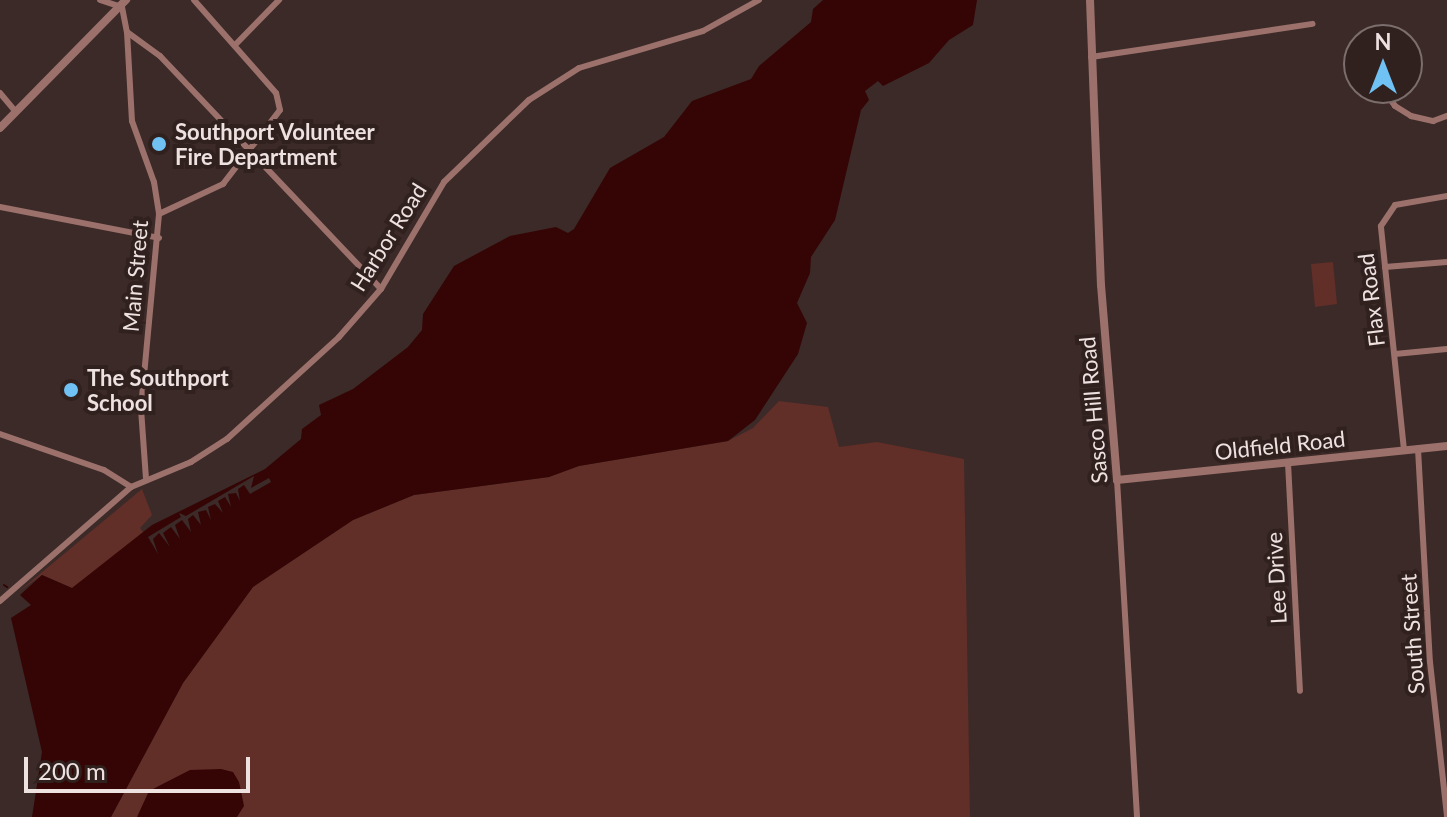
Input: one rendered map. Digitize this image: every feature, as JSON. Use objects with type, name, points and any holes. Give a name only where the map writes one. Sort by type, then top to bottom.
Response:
[{"type":"street","points":[[100,0],[124,4]]},
{"type":"street","points":[[159,214],[223,184],[279,113],[280,102],[236,44],[194,0]]},
{"type":"street","points":[[236,44],[279,0]]},
{"type":"street","name":"Harbor Road","points":[[0,601],[131,487],[146,478],[191,462],[227,439],[339,337],[381,289],[444,182],[529,100],[579,68],[703,31],[759,0]]},
{"type":"street","name":"Sasco Hill Road","points":[[1090,0],[1137,817]]},
{"type":"street","points":[[0,128],[124,4]]},
{"type":"street","name":"Main Street","points":[[124,4],[132,121],[154,182],[159,214],[141,409],[146,478]]},
{"type":"street","points":[[1091,57],[1313,24]]},
{"type":"street","points":[[127,32],[160,56],[381,289]]},
{"type":"street","points":[[0,93],[15,111]]},
{"type":"street","points":[[1394,104],[1411,116],[1433,121],[1447,116]]},
{"type":"street","name":"Flax Road","points":[[1404,450],[1381,226],[1387,211],[1404,201],[1447,196]]},
{"type":"street","points":[[0,207],[159,238]]},
{"type":"street","points":[[1385,267],[1447,262]]},
{"type":"street","points":[[1395,354],[1447,349]]},
{"type":"street","points":[[0,434],[89,465],[131,487]]},
{"type":"street","name":"Oldfield Road","points":[[1117,480],[1447,446]]},
{"type":"street","name":"South Street","points":[[1418,449],[1447,817]]},
{"type":"street","name":"Lee Drive","points":[[1288,463],[1300,691]]},
{"type":"shaded area","points":[[823,0],[977,0],[973,25],[949,40],[929,63],[883,86],[878,81],[865,91],[869,100],[861,110],[835,220],[811,257],[810,273],[797,303],[807,323],[798,354],[755,420],[728,441],[579,466],[549,477],[414,495],[353,520],[253,587],[183,683],[111,817],[32,817],[42,752],[11,618],[31,605],[20,595],[42,575],[72,588],[152,525],[265,469],[301,439],[302,429],[321,415],[319,405],[353,389],[408,347],[422,330],[423,314],[454,266],[510,236],[556,227],[568,233],[574,229],[610,168],[664,137],[692,101],[751,79],[759,66],[811,22],[813,9]]},
{"type":"shaded area","points":[[1333,262],[1337,304],[1315,307],[1311,264]]},
{"type":"shaded area","points":[[779,401],[828,407],[839,447],[877,442],[964,459],[970,817],[111,817],[183,683],[253,587],[353,520],[414,495],[549,477],[578,466],[728,441],[753,428]]},
{"type":"shaded area","points":[[142,489],[152,515],[140,528],[145,535],[72,588],[42,575],[17,593]]},
{"type":"shaded area","points":[[221,769],[233,772],[239,782],[244,806],[237,817],[137,817],[149,791],[190,770]]},
{"type":"pier","points":[[254,476],[251,488],[269,478],[271,482],[250,494],[244,485],[238,489],[240,501],[236,493],[228,494],[231,507],[225,497],[218,501],[223,513],[215,504],[208,507],[211,520],[206,510],[198,512],[201,525],[193,515],[188,519],[191,532],[182,520],[175,525],[180,539],[171,527],[163,533],[170,547],[159,533],[153,539],[158,554],[148,537],[181,517],[179,513],[186,516]]},
{"type":"place","name":"Southport Volunteer Fire Department","points":[[159,144]]},
{"type":"place","name":"The Southport School","points":[[71,390]]}]
